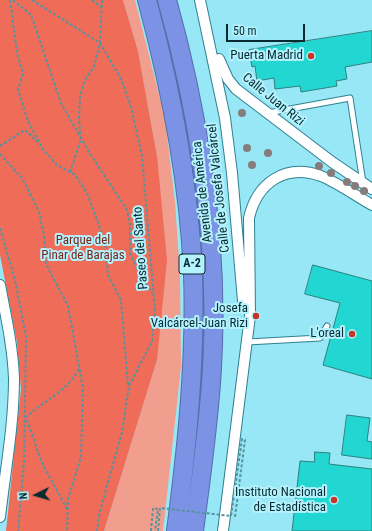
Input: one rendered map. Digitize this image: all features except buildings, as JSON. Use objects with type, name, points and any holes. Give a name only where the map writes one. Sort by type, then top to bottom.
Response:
[{"type":"highway","name":"Avenida de América","points":[[147,0],[174,114],[187,201],[193,274],[192,367],[187,436],[176,531]]},
{"type":"highway","name":"Avenida de América","points":[[167,0],[180,48],[206,194],[213,292],[212,368],[194,531]]},
{"type":"street","name":"Calle Juan Rizi","points":[[201,0],[223,71],[236,89],[332,162],[368,186]]},
{"type":"street","name":"Calle de Josefa Valcárcel","points":[[201,0],[222,97],[232,173],[243,295],[243,375]]},
{"type":"street","name":"Calle de Josefa Valcárcel","points":[[224,531],[250,316],[249,218],[256,196],[269,181],[284,174],[302,172],[321,176],[372,205]]},
{"type":"street","points":[[0,285],[14,379],[12,416],[0,517]]},
{"type":"lane","points":[[267,113],[350,98],[368,186]]},
{"type":"lane","points":[[247,342],[320,338],[328,326]]},
{"type":"path","points":[[11,0],[30,15],[40,39],[54,86],[81,139],[127,210],[130,226],[130,253],[141,277],[153,294]]},
{"type":"path","points":[[11,0],[17,53],[23,73],[18,90],[28,121],[40,144]]},
{"type":"path","name":"Paseo del Santo","points":[[32,0],[100,43],[122,79],[139,135],[146,190],[155,311],[152,340],[128,386],[122,432],[99,514],[97,531]]},
{"type":"path","points":[[92,0],[102,7]]},
{"type":"path","points":[[70,172],[81,139],[79,120],[80,96],[85,80],[94,67],[100,43],[102,0]]},
{"type":"path","points":[[0,146],[25,130],[40,144],[57,165],[75,175],[87,193],[105,242],[108,275],[121,300],[128,386]]},
{"type":"path","points":[[0,154],[22,178],[39,211],[44,236],[46,264],[68,306],[84,388],[81,457],[68,499],[67,531]]},
{"type":"path","points":[[67,509],[42,463],[26,417],[60,393],[73,380],[80,368]]},
{"type":"path","points":[[156,531],[160,508],[231,516],[242,439],[244,440],[235,517]]},
{"type":"path","points":[[151,531],[153,508],[158,509],[156,531]]},
{"type":"shaded area","points":[[123,0],[135,0],[165,118],[175,202],[180,274],[181,367],[163,531],[104,531],[157,360],[157,156],[138,51]]},
{"type":"green space","name":"Parque del Pinar de Barajas","points":[[0,0],[123,0],[138,51],[157,156],[167,260],[157,360],[104,531],[6,531],[21,389],[17,342],[0,255]]},
{"type":"place","name":"Puerta Madrid","points":[[311,56]]},
{"type":"place","name":"Josefa Valcárcel-Juan Rizi","points":[[256,316]]},
{"type":"place","name":"L'oreal","points":[[352,334]]},
{"type":"place","name":"Instituto Nacional de Estadística","points":[[334,500]]}]
